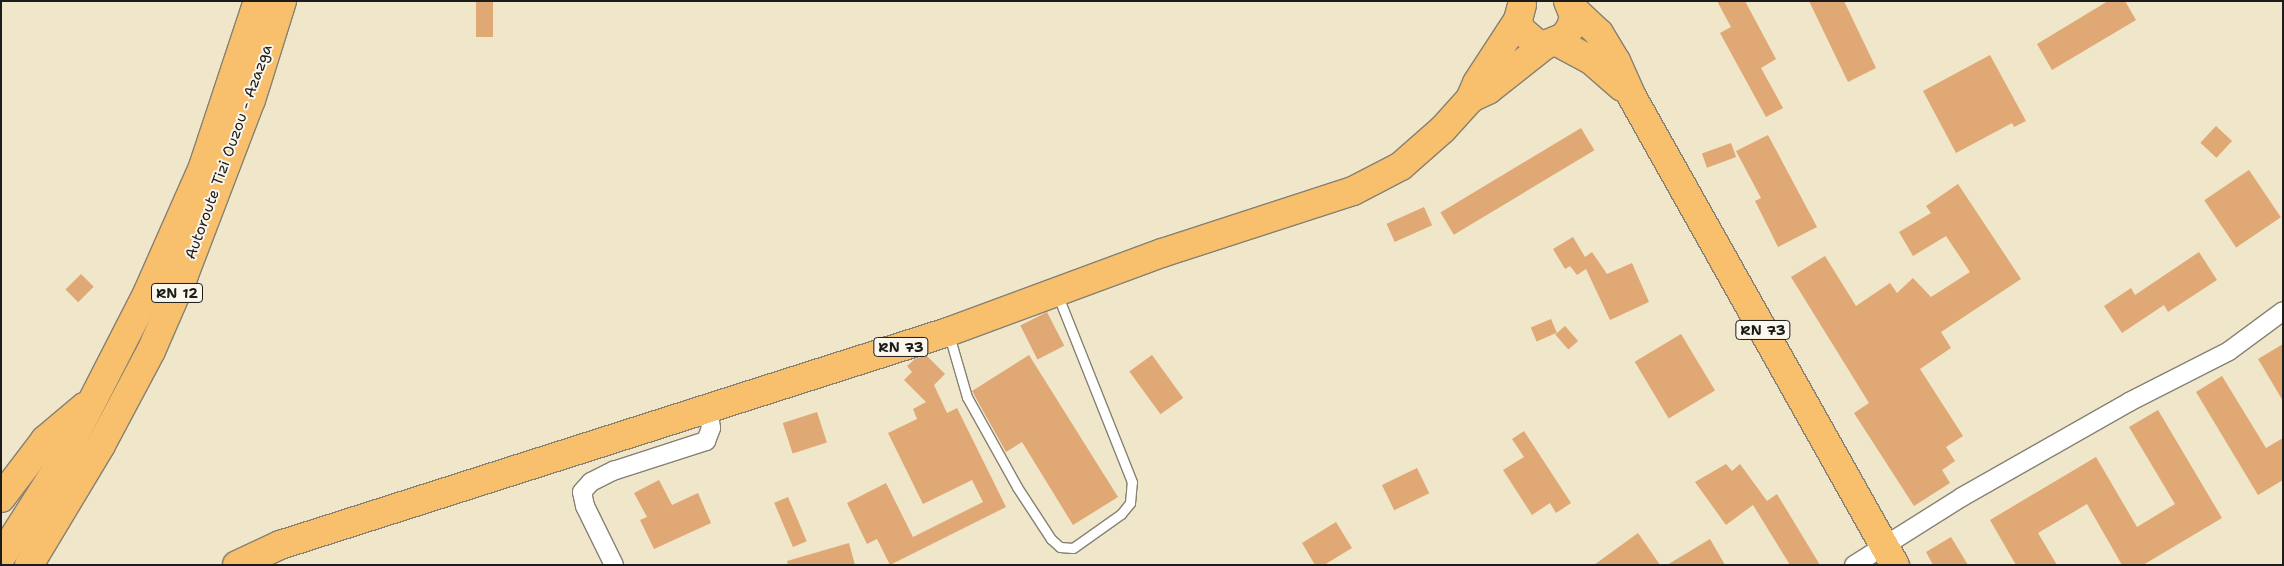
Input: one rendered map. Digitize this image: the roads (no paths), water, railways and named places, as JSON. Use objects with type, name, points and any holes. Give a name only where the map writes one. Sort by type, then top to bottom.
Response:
[{"type":"main road","name":"Autoroute Tizi Ouzou - Azazga","points":[[1,557],[59,466],[147,294],[203,167],[258,1]]},
{"type":"main road","name":"Autoroute Tizi Ouzou - Azazga","points":[[29,565],[101,445],[151,351],[184,275],[251,100],[282,1]]},
{"type":"main road","points":[[1521,10],[1527,37],[1551,44],[1571,27],[1570,5]]},
{"type":"main road","name":"RN 73","points":[[1570,5],[1599,32],[1616,61],[1631,95],[1890,556]]},
{"type":"main road","name":"RN 73","points":[[1470,99],[1477,83],[1521,10]]},
{"type":"main road","name":"RN 73","points":[[238,565],[302,537],[708,410],[948,332],[1056,291],[1352,191],[1401,166],[1419,152],[1470,99],[1488,90],[1551,44],[1591,60],[1631,95]]},
{"type":"main road","name":"RN 12","points":[[1,498],[45,440],[91,401]]},
{"type":"street","points":[[1854,565],[1890,556],[2004,473],[2129,402],[2229,351],[2283,311]]},
{"type":"street","points":[[614,565],[585,506],[582,492],[592,482],[613,471],[706,441],[711,428],[708,410]]},
{"type":"lane","points":[[948,332],[967,397],[1017,487],[1050,539],[1060,547],[1073,548],[1121,514],[1130,503],[1132,482],[1056,291]]}]
